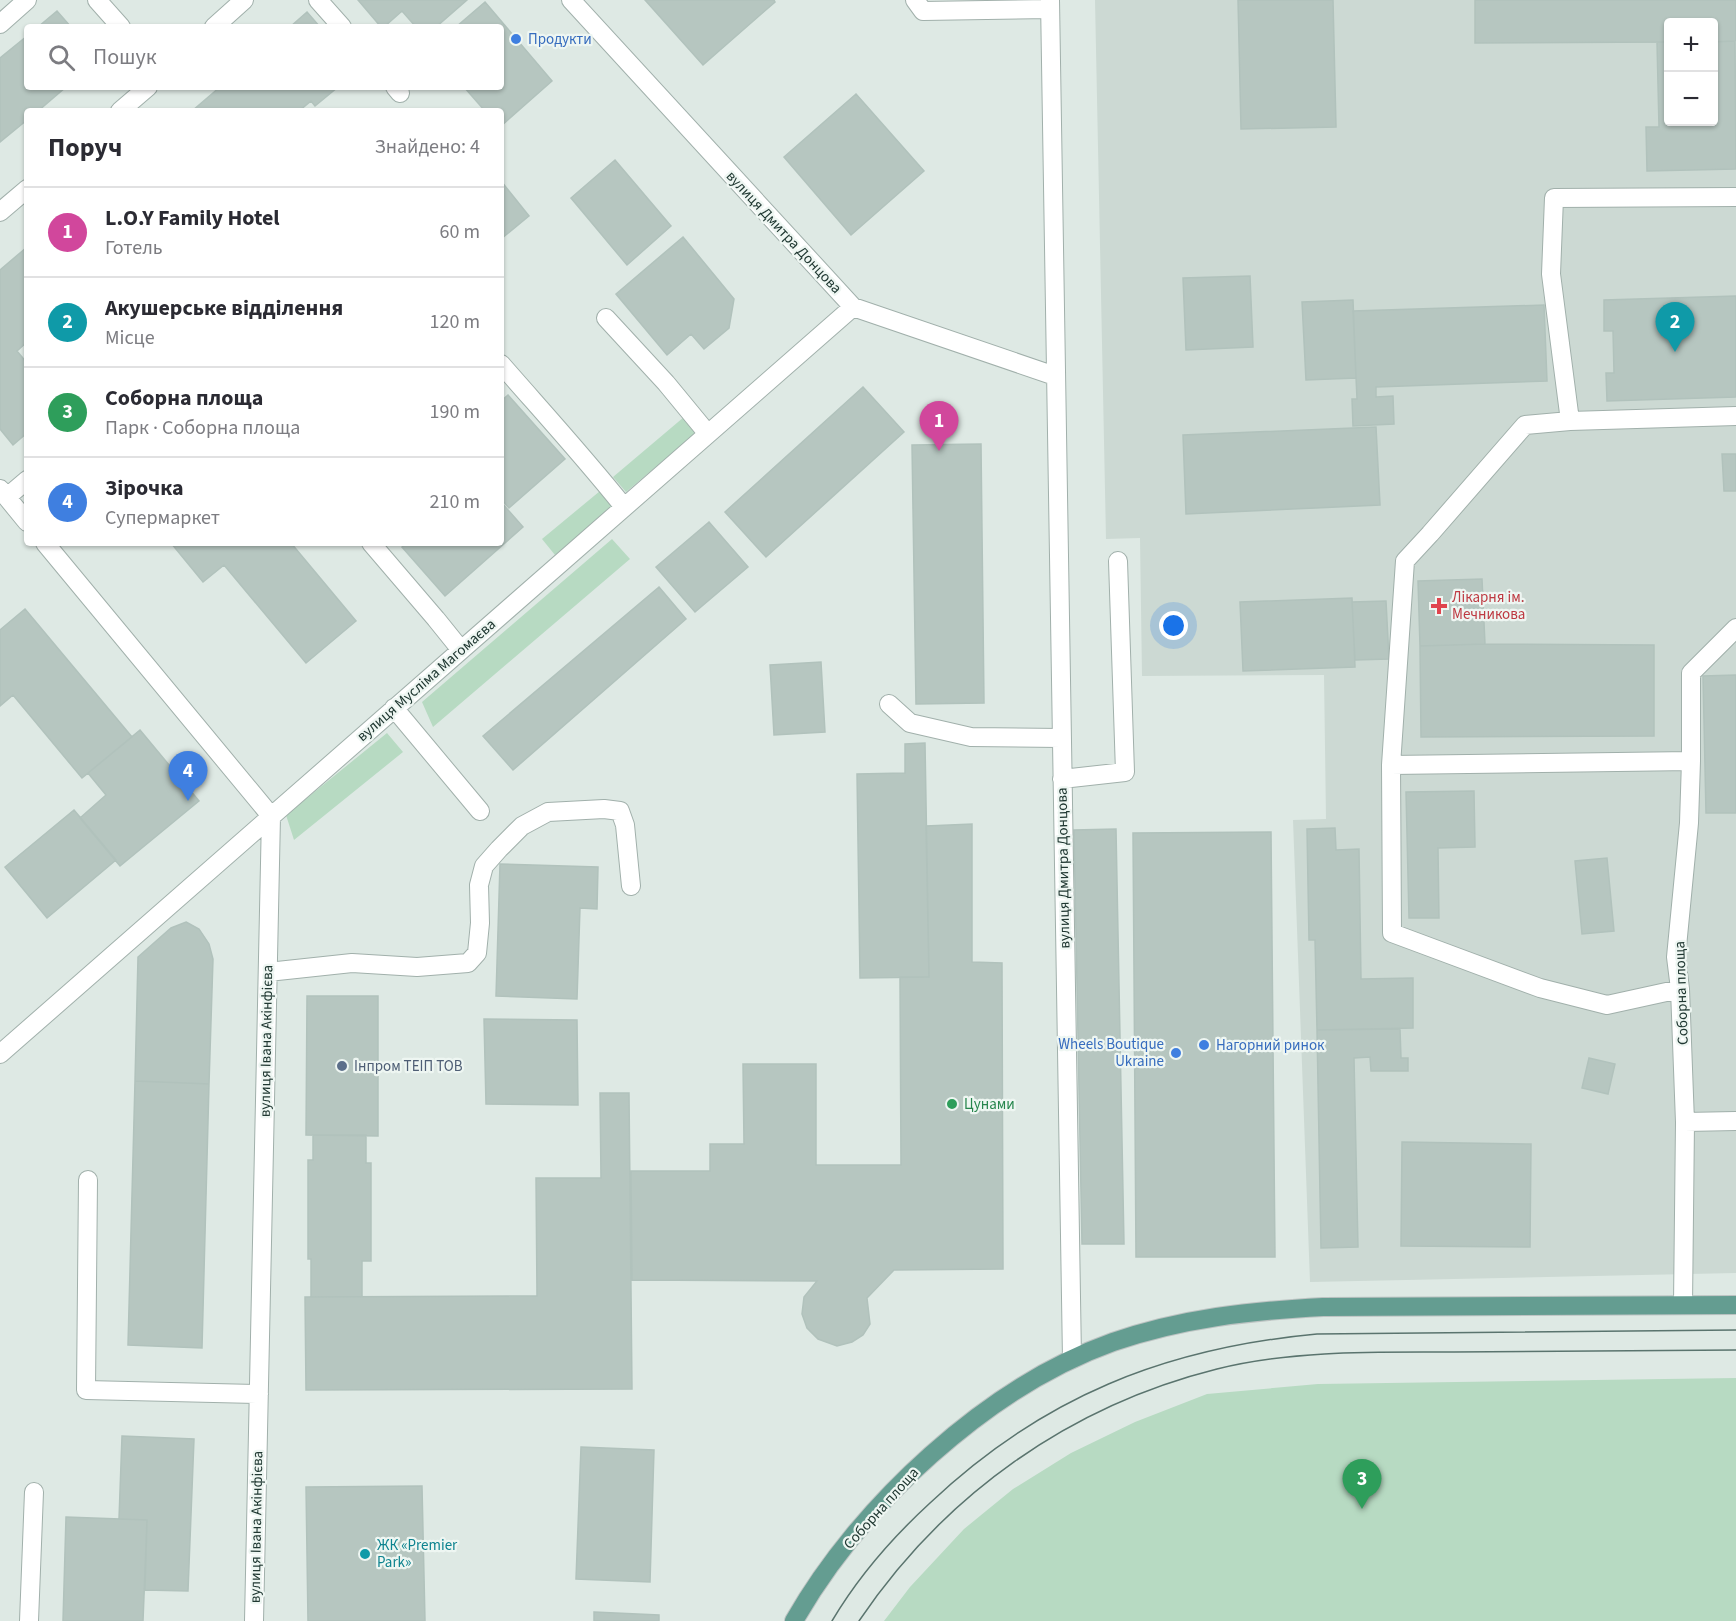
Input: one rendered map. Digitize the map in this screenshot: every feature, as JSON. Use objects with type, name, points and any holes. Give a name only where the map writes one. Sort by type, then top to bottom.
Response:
[{"type":"main road","name":"Соборна площа","points":[[794,1621],[836,1558],[874,1512],[911,1473],[944,1443],[981,1414],[1045,1373],[1113,1342],[1210,1317],[1264,1310],[1323,1307],[1736,1305]]},
{"type":"street","points":[[0,24],[27,0]]},
{"type":"street","points":[[97,0],[118,24]]},
{"type":"street","points":[[217,24],[244,0]]},
{"type":"street","points":[[318,0],[339,24]]},
{"type":"street","name":"вулиця Дмитра Донцова","points":[[571,0],[853,306],[1055,376]]},
{"type":"street","points":[[915,0],[923,11],[1050,5]]},
{"type":"street","name":"вулиця Дмитра Донцова","points":[[1050,5],[1072,1359]]},
{"type":"street","points":[[124,108],[144,90]]},
{"type":"street","points":[[0,212],[24,192]]},
{"type":"street","points":[[1570,421],[1551,274],[1554,198],[1736,197]]},
{"type":"street","name":"вулиця Мусліма Магомаєва","points":[[0,1054],[853,306]]},
{"type":"street","points":[[606,318],[666,383],[708,434]]},
{"type":"street","points":[[504,367],[624,507]]},
{"type":"street","points":[[1680,988],[1607,1005],[1540,988],[1392,933],[1391,765],[1405,561],[1525,425],[1570,421],[1736,416]]},
{"type":"street","points":[[24,482],[3,493],[24,518]]},
{"type":"street","points":[[47,546],[271,816]]},
{"type":"street","points":[[374,546],[461,650]]},
{"type":"street","points":[[1062,779],[1125,772],[1118,561]]},
{"type":"street","name":"Соборна площа","points":[[1683,1305],[1685,1122],[1677,957],[1689,823],[1691,673],[1727,646],[1736,628]]},
{"type":"street","points":[[889,704],[910,723],[971,737],[1061,738]]},
{"type":"street","points":[[394,708],[480,811]]},
{"type":"street","points":[[1391,765],[1691,761]]},
{"type":"street","points":[[268,972],[352,963],[417,967],[468,963],[477,953],[480,885],[484,866],[522,826],[548,812],[604,809],[620,811],[625,825],[631,886]]},
{"type":"street","name":"вулиця Івана Акінфієва","points":[[254,1621],[271,816]]},
{"type":"street","points":[[1685,1122],[1736,1121]]},
{"type":"street","points":[[87,1286],[88,1180],[86,1390],[258,1394]]},
{"type":"street","points":[[29,1621],[34,1492]]},
{"type":"shaded area","name":"Лікарня ім. Мечникова","points":[[1095,0],[1736,0],[1736,1273],[1310,1282],[1293,820],[1326,819],[1324,675],[1142,676],[1140,538],[1106,539]]},
{"type":"green space","points":[[684,417],[697,432],[626,492],[613,477]]},
{"type":"green space","points":[[600,491],[613,507],[555,555],[542,539]]},
{"type":"green space","points":[[612,539],[630,559],[433,727],[422,702]]},
{"type":"green space","points":[[387,733],[403,752],[294,840],[286,815]]},
{"type":"green space","points":[[1736,1378],[1736,1621],[884,1621],[910,1587],[964,1529],[1013,1489],[1071,1453],[1135,1422],[1207,1394],[1318,1384]]},
{"type":"building","points":[[358,0],[467,0],[439,24],[413,24],[402,11],[387,24],[378,24]]},
{"type":"building","points":[[645,0],[774,0],[775,2],[703,65]]},
{"type":"building","points":[[1238,0],[1333,0],[1336,127],[1241,129]]},
{"type":"building","points":[[1475,0],[1736,0],[1736,41],[1718,42],[1718,18],[1664,18],[1664,42],[1475,43]]},
{"type":"building","points":[[485,2],[504,24],[459,24]]},
{"type":"building","points":[[57,11],[68,24],[42,24]]},
{"type":"building","points":[[307,12],[317,24],[293,24]]},
{"type":"building","points":[[504,24],[552,81],[504,123],[504,108],[482,108],[467,90],[504,90]]},
{"type":"building","points":[[24,38],[24,90],[62,90],[42,108],[24,108],[24,122],[0,142],[0,58]]},
{"type":"building","points":[[1735,41],[1736,169],[1647,171],[1646,127],[1659,127],[1657,42],[1664,42],[1664,126],[1718,126],[1718,42]]},
{"type":"building","points":[[216,90],[334,90],[315,106],[311,101],[303,108],[196,108]]},
{"type":"building","points":[[856,94],[924,171],[851,235],[784,157]]},
{"type":"building","points":[[615,160],[671,226],[627,265],[571,198]]},
{"type":"building","points":[[504,185],[529,216],[504,237]]},
{"type":"building","points":[[683,237],[734,299],[729,328],[704,349],[691,334],[667,355],[616,294]]},
{"type":"building","points":[[24,250],[24,345],[17,351],[24,359],[24,436],[13,445],[0,429],[0,270]]},
{"type":"building","points":[[1250,276],[1253,347],[1186,350],[1183,278]]},
{"type":"building","points":[[1736,296],[1736,397],[1607,401],[1606,373],[1614,373],[1613,331],[1604,331],[1604,300]]},
{"type":"building","points":[[1353,300],[1356,378],[1306,380],[1302,302]]},
{"type":"building","points":[[1544,305],[1547,381],[1376,387],[1376,397],[1393,396],[1394,424],[1353,426],[1352,399],[1357,399],[1353,311]]},
{"type":"building","points":[[863,387],[904,432],[766,557],[725,512]]},
{"type":"building","points":[[508,395],[565,459],[509,508],[504,502],[504,398]]},
{"type":"building","points":[[1376,427],[1380,505],[1186,514],[1183,435]]},
{"type":"building","points":[[981,444],[984,703],[916,704],[912,445]]},
{"type":"building","points":[[1722,454],[1736,454],[1736,491],[1724,491]]},
{"type":"building","points":[[504,505],[523,527],[504,544]]},
{"type":"building","points":[[709,522],[748,567],[695,612],[656,567]]},
{"type":"building","points":[[173,546],[294,546],[356,621],[306,663],[224,565],[203,582]]},
{"type":"building","points":[[403,546],[502,546],[445,596]]},
{"type":"building","points":[[1482,579],[1485,644],[1420,646],[1418,581]]},
{"type":"building","points":[[659,587],[686,619],[513,770],[483,736]]},
{"type":"building","points":[[1352,598],[1355,667],[1243,671],[1240,602]]},
{"type":"building","points":[[1386,601],[1389,659],[1355,660],[1352,602]]},
{"type":"building","points":[[25,609],[132,737],[82,778],[13,695],[0,706],[0,630]]},
{"type":"building","points":[[1654,645],[1654,736],[1421,737],[1420,646]]},
{"type":"building","points":[[821,662],[825,732],[774,735],[770,665]]},
{"type":"building","points":[[1736,675],[1736,813],[1706,813],[1703,676]]},
{"type":"building","points":[[140,730],[199,801],[120,866],[80,818],[106,795],[88,773]]},
{"type":"building","points":[[925,743],[929,977],[860,978],[857,774],[905,773],[905,744]]},
{"type":"building","points":[[1474,791],[1475,847],[1438,848],[1439,918],[1409,918],[1406,792]]},
{"type":"building","points":[[74,810],[116,860],[47,918],[5,867]]},
{"type":"building","name":"Цунами","points":[[972,824],[972,962],[1002,963],[1003,1269],[894,1270],[867,1298],[870,1324],[863,1335],[852,1342],[837,1346],[818,1339],[807,1328],[802,1314],[804,1297],[817,1281],[632,1280],[631,1171],[710,1171],[710,1144],[744,1144],[743,1064],[816,1064],[816,1165],[901,1165],[900,977],[929,977],[926,826]]},
{"type":"building","points":[[1335,828],[1336,850],[1359,849],[1361,979],[1413,978],[1413,1028],[1317,1030],[1315,940],[1309,940],[1307,829]]},
{"type":"building","points":[[1116,829],[1124,1244],[1082,1244],[1074,830]]},
{"type":"building","name":"Нагорний ринок","points":[[1271,832],[1275,1257],[1136,1257],[1133,833]]},
{"type":"building","points":[[1607,858],[1614,931],[1582,934],[1575,861]]},
{"type":"building","points":[[500,864],[598,867],[597,909],[580,908],[577,999],[496,996]]},
{"type":"building","points":[[186,922],[199,929],[209,944],[213,959],[209,1084],[135,1081],[138,957],[171,928]]},
{"type":"building","name":"Інпром ТЕІП ТОВ","points":[[307,996],[378,996],[378,1136],[306,1135]]},
{"type":"building","points":[[484,1019],[577,1020],[578,1105],[486,1104]]},
{"type":"building","points":[[1400,1029],[1401,1058],[1408,1058],[1408,1071],[1371,1071],[1370,1057],[1354,1058],[1358,1247],[1321,1248],[1317,1030]]},
{"type":"building","points":[[1589,1058],[1615,1064],[1608,1094],[1582,1088]]},
{"type":"building","points":[[135,1081],[209,1084],[202,1348],[128,1345]]},
{"type":"building","points":[[600,1093],[629,1093],[632,1389],[306,1390],[305,1297],[537,1296],[536,1178],[601,1178]]},
{"type":"building","points":[[313,1135],[366,1135],[366,1163],[371,1163],[371,1261],[362,1261],[362,1297],[311,1297],[311,1259],[308,1259],[308,1160],[313,1160]]},
{"type":"building","points":[[1402,1142],[1531,1144],[1530,1247],[1401,1246]]},
{"type":"building","points":[[122,1436],[194,1439],[188,1591],[145,1590],[147,1520],[119,1519]]},
{"type":"building","points":[[581,1447],[654,1450],[650,1582],[576,1579]]},
{"type":"building","name":"ЖК «Premier Park»","points":[[422,1486],[425,1621],[308,1621],[306,1487]]},
{"type":"building","points":[[66,1517],[147,1520],[143,1621],[63,1621]]},
{"type":"building","points":[[594,1612],[659,1615],[659,1621],[594,1621]]},
{"type":"tram line","points":[[832,1621],[865,1573],[890,1544],[930,1503],[973,1466],[1016,1434],[1062,1407],[1108,1384],[1157,1366],[1208,1351],[1317,1334],[1736,1330]]},
{"type":"tram line","points":[[859,1621],[893,1576],[930,1534],[971,1496],[1014,1462],[1061,1432],[1111,1406],[1163,1385],[1246,1363],[1335,1353],[1736,1350]]},
{"type":"place","name":"Продукти","points":[[516,39]]},
{"type":"place","name":"Акушерське відділення","points":[[1675,352]]},
{"type":"place","name":"L.O.Y Family Hotel","points":[[939,451]]},
{"type":"place","name":"Лікарня ім. Мечникова","points":[[1439,606]]},
{"type":"place","name":"Зірочка","points":[[188,801]]},
{"type":"place","name":"Нагорний ринок","points":[[1204,1045]]},
{"type":"place","name":"Wheels Boutique Ukraine","points":[[1176,1053]]},
{"type":"place","name":"Інпром ТЕІП ТОВ","points":[[342,1066]]},
{"type":"place","name":"Цунами","points":[[952,1104]]},
{"type":"place","name":"Соборна площа","points":[[1362,1509]]},
{"type":"place","name":"ЖК «Premier Park»","points":[[365,1554]]}]
